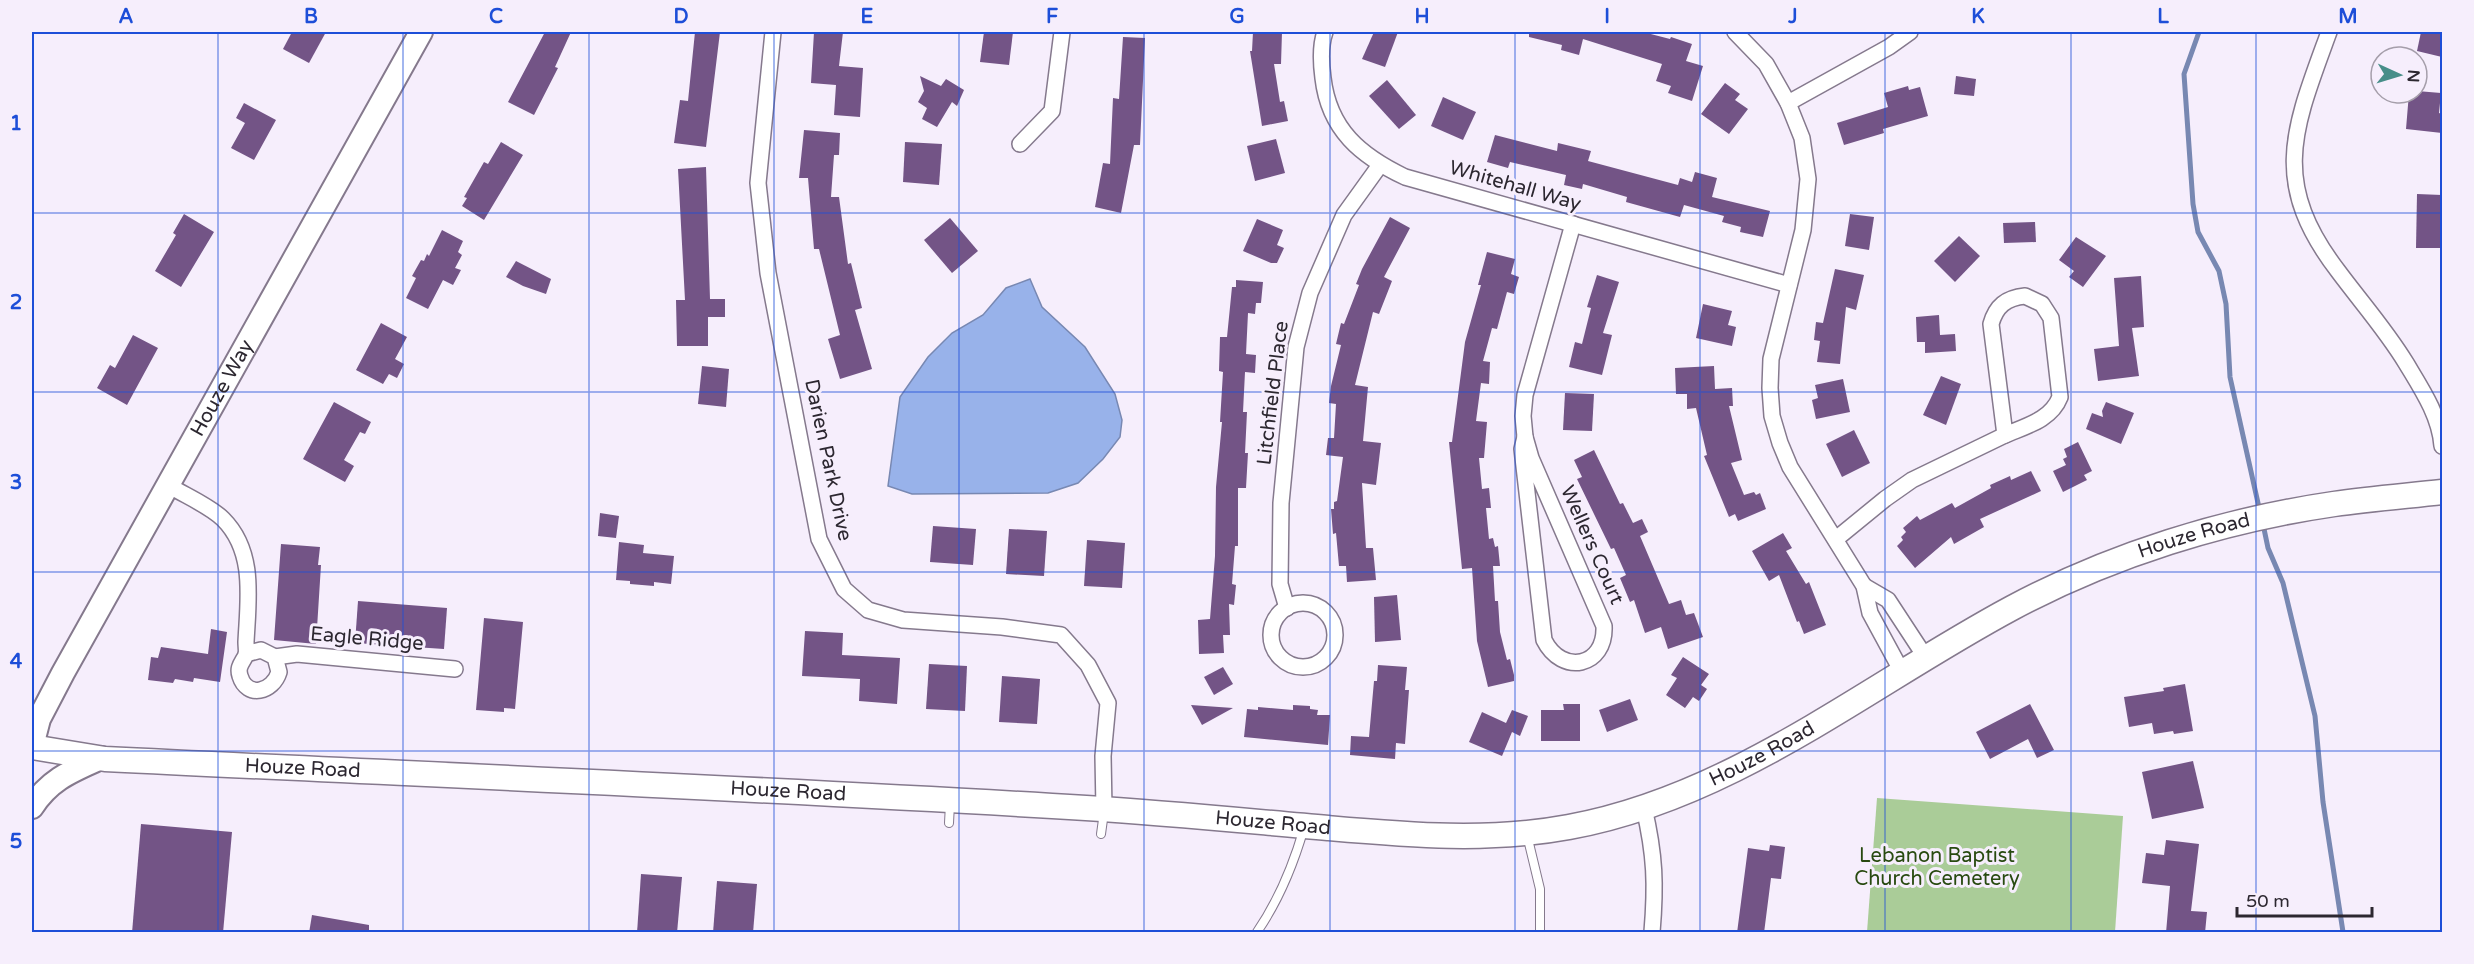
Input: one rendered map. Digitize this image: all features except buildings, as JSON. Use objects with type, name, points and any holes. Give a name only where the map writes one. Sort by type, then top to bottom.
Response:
[{"type":"main road","name":"Houze Road","points":[[32,747],[101,758],[950,811],[1104,809],[1429,837],[1526,834],[1574,826],[1644,808],[1695,789],[1744,765],[2013,607],[2063,583],[2140,552],[2216,529],[2332,504],[2442,492]]},
{"type":"street","name":"Houze Way","points":[[32,747],[39,719],[63,673],[421,32]]},
{"type":"street","name":"Darien Park Drive","points":[[772,32],[758,183],[768,273],[819,539],[844,589],[868,610],[903,620],[1002,627],[1061,635],[1088,665],[1108,703],[1103,756],[1104,809]]},
{"type":"street","points":[[1020,144],[1052,111],[1062,32]]},
{"type":"street","name":"Whitehall Way","points":[[1325,32],[1321,62],[1324,93],[1335,120],[1352,143],[1380,165],[1405,177],[1789,285]]},
{"type":"street","points":[[1735,32],[1766,64],[1788,103],[1802,138],[1808,179],[1803,230],[1771,359],[1772,416],[1790,467],[1864,586],[1870,613],[1902,672]]},
{"type":"street","points":[[1788,103],[1889,47],[1910,32]]},
{"type":"street","points":[[2329,32],[2300,112],[2293,165],[2296,193],[2307,225],[2336,270],[2391,339],[2427,398],[2442,446]]},
{"type":"street","name":"Litchfield Place","points":[[1287,608],[1280,584],[1281,503],[1296,347],[1310,293],[1344,215],[1380,165]]},
{"type":"street","name":"Wellers Court","points":[[1525,437],[1522,450],[1544,640],[1550,650],[1560,659],[1571,663],[1583,662],[1600,649],[1605,636],[1604,626],[1531,458],[1525,437],[1523,417],[1525,395],[1573,224]]},
{"type":"street","points":[[1836,539],[1885,498],[1912,480],[2047,416],[2056,406],[2060,397],[2051,318],[2042,304],[2025,296],[2014,297],[2003,302],[1994,313],[1991,324],[2006,435]]},
{"type":"street","points":[[168,485],[222,518],[235,534],[243,554],[250,584],[246,654],[239,668],[239,676],[243,683],[257,691],[272,686],[277,680],[279,664],[275,657]]},
{"type":"street","points":[[1864,586],[1888,600],[1926,658]]},
{"type":"street","points":[[1296,603],[1306,603],[1325,612],[1332,620],[1335,630],[1331,650],[1316,664],[1295,666],[1286,661],[1273,645],[1274,624],[1287,608],[1296,603]]},
{"type":"street","name":"Eagle Ridge","points":[[246,654],[261,650],[275,657],[297,654],[455,669]]},
{"type":"street","points":[[32,807],[39,795],[60,776],[101,758]]},
{"type":"street","points":[[1644,808],[1653,848],[1656,888],[1652,933]]},
{"type":"lane","points":[[1101,834],[1104,809]]},
{"type":"lane","points":[[1257,933],[1274,908],[1294,862],[1305,826]]},
{"type":"lane","points":[[1526,834],[1540,889],[1540,933]]},
{"type":"green space","name":"Lebanon Baptist Church Cemetery","points":[[1877,798],[2123,816],[2115,932],[1867,932]]},
{"type":"water","points":[[1030,279],[1042,307],[1085,347],[1115,394],[1122,420],[1120,437],[1103,459],[1078,483],[1048,493],[912,494],[888,486],[900,397],[928,357],[952,333],[983,315],[1006,288]]},
{"type":"waterway","points":[[2199,32],[2184,74],[2193,204],[2198,232],[2219,271],[2226,304],[2230,377],[2260,512]]},
{"type":"waterway","points":[[2263,524],[2268,548],[2283,583],[2315,716],[2323,802],[2343,932]]}]
